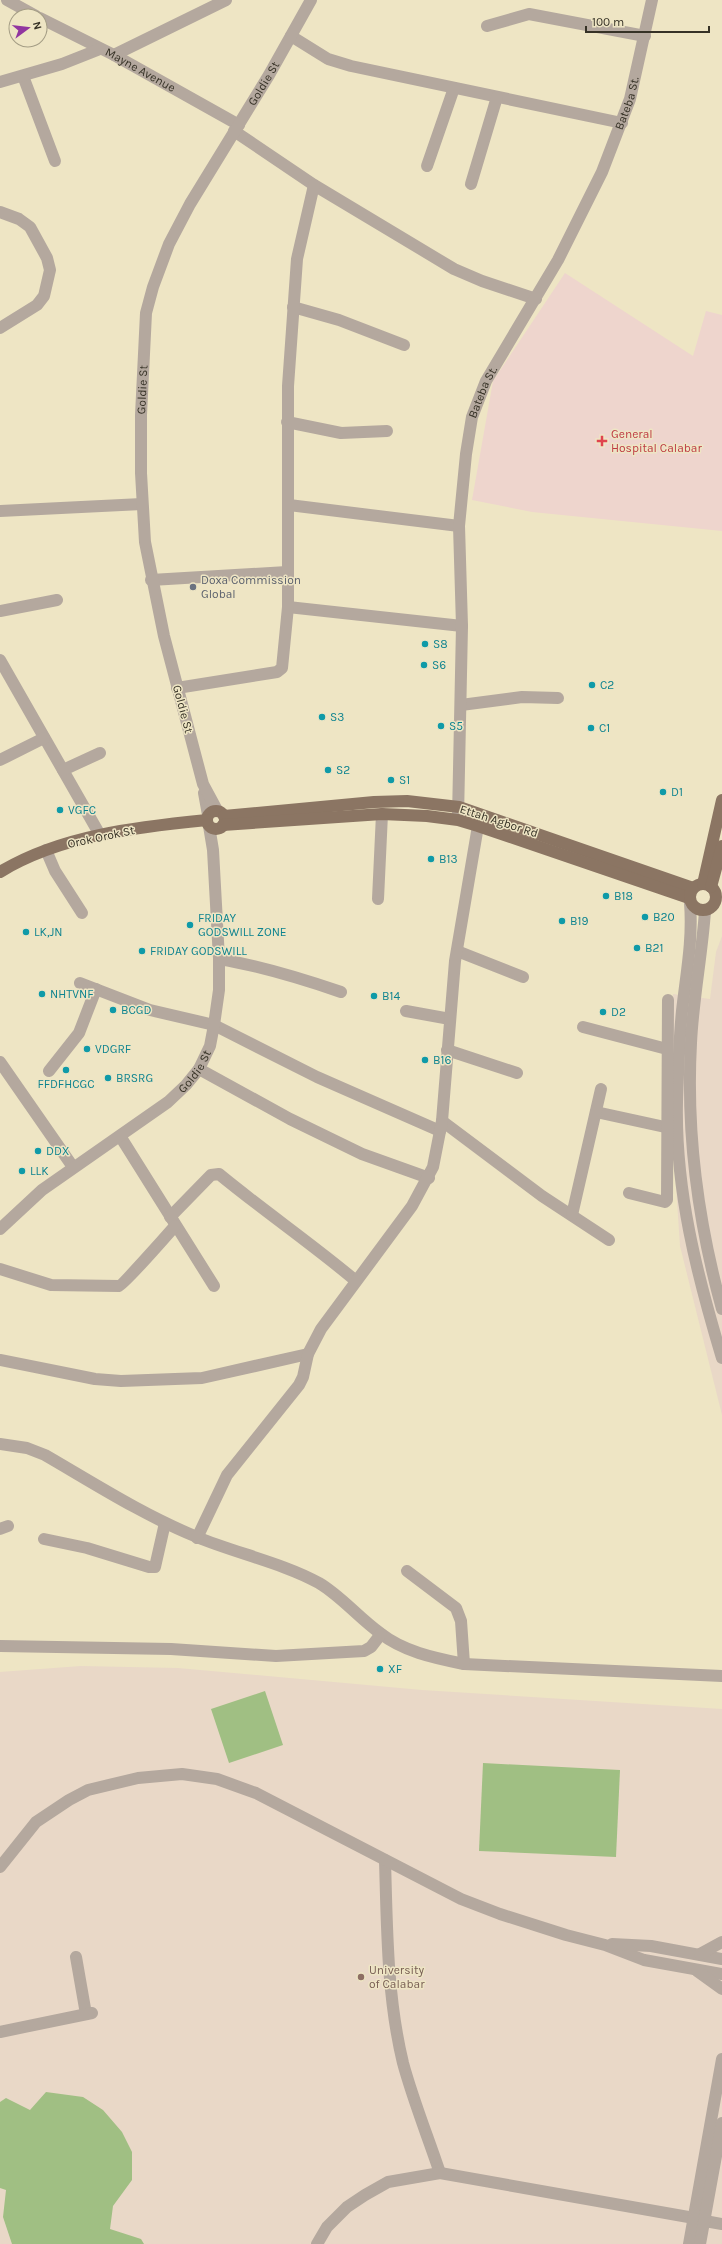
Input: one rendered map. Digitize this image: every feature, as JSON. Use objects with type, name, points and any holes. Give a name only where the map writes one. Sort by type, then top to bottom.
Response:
[{"type":"main road","points":[[706,898],[722,800]]},
{"type":"main road","name":"Ettah Agbor Rd","points":[[215,820],[374,802],[407,801],[459,807],[706,898]]},
{"type":"main road","name":"Ettah Agbor Rd","points":[[215,820],[382,814],[427,816],[458,820],[706,898]]},
{"type":"main road","name":"Orok Orok St","points":[[0,872],[18,861],[46,850],[100,835],[215,820]]},
{"type":"main road","points":[[706,898],[722,846]]},
{"type":"street","points":[[7,0],[22,8]]},
{"type":"street","points":[[114,55],[226,0]]},
{"type":"street","name":"Goldie St","points":[[0,1229],[42,1190],[73,1167],[120,1136],[178,1093],[199,1068],[210,1046],[219,990],[219,959],[213,850],[215,820],[203,784],[177,688],[151,580],[144,542],[141,415],[143,340],[153,287],[169,244],[311,0]]},
{"type":"street","name":"Bateba St.","points":[[458,820],[462,626],[459,526],[469,432],[476,404],[486,381],[536,299],[568,241],[602,172],[622,123],[645,36],[652,0]]},
{"type":"street","points":[[487,26],[528,14],[645,36]]},
{"type":"street","name":"Mayne Avenue","points":[[48,22],[114,55],[236,128],[314,185],[454,269],[495,286],[536,299]]},
{"type":"street","points":[[291,36],[328,59],[351,66],[622,123]]},
{"type":"street","points":[[0,82],[23,76],[100,49]]},
{"type":"street","points":[[23,76],[55,161]]},
{"type":"street","points":[[427,166],[454,88]]},
{"type":"street","points":[[471,184],[497,97]]},
{"type":"street","points":[[177,688],[280,671],[282,668],[288,606],[287,572],[289,505],[287,422],[293,307],[300,240],[314,185]]},
{"type":"street","points":[[0,212],[20,219],[30,228],[47,258],[50,270],[44,296],[37,305],[0,328]]},
{"type":"street","points":[[293,307],[339,320],[404,345]]},
{"type":"street","points":[[287,422],[341,433],[387,431]]},
{"type":"street","points":[[0,511],[142,504]]},
{"type":"street","points":[[289,505],[459,526]]},
{"type":"street","points":[[151,580],[287,572]]},
{"type":"street","points":[[0,611],[57,600]]},
{"type":"street","points":[[288,606],[462,626]]},
{"type":"street","points":[[0,660],[100,835]]},
{"type":"street","points":[[461,705],[522,697],[558,698]]},
{"type":"street","points":[[0,760],[44,738]]},
{"type":"street","points":[[63,770],[100,753]]},
{"type":"street","points":[[378,899],[382,814]]},
{"type":"street","points":[[197,1538],[227,1474],[299,1385],[303,1377],[308,1354],[321,1329],[412,1206],[429,1178],[433,1168],[441,1126],[457,952],[478,826]]},
{"type":"street","points":[[46,850],[55,871],[82,913]]},
{"type":"street","points":[[706,898],[691,1042],[690,1130],[698,1199],[722,1309]]},
{"type":"street","points":[[706,898],[691,943],[682,1012],[678,1091],[680,1169],[687,1222],[701,1288],[722,1358]]},
{"type":"street","points":[[457,952],[523,977]]},
{"type":"street","points":[[219,959],[254,965],[293,975],[340,992]]},
{"type":"street","points":[[80,983],[150,1010],[214,1025],[317,1077],[441,1126],[609,1240]]},
{"type":"street","points":[[49,1071],[79,1033],[96,989]]},
{"type":"street","points":[[629,1193],[666,1201],[665,1127],[668,1000]]},
{"type":"street","points":[[406,1011],[450,1019]]},
{"type":"street","points":[[583,1027],[667,1049]]},
{"type":"street","points":[[447,1050],[517,1073]]},
{"type":"street","points":[[0,1062],[73,1167]]},
{"type":"street","points":[[199,1068],[290,1120],[362,1154],[429,1178]]},
{"type":"street","points":[[572,1215],[601,1089]]},
{"type":"street","points":[[596,1112],[665,1127]]},
{"type":"street","points":[[120,1136],[214,1286]]},
{"type":"street","points":[[0,1269],[51,1285],[119,1286],[124,1283],[211,1175],[219,1174],[263,1210],[322,1252],[356,1281]]},
{"type":"street","points":[[0,1360],[95,1379],[121,1381],[202,1378],[308,1354]]},
{"type":"street","points":[[0,1444],[27,1448],[45,1455],[143,1513],[197,1538],[262,1560],[320,1584],[380,1634],[406,1649],[428,1656],[464,1664],[722,1676]]},
{"type":"street","points":[[44,1539],[87,1548],[149,1567],[155,1567],[165,1523]]},
{"type":"street","points":[[407,1571],[456,1608],[461,1621],[464,1664]]},
{"type":"street","points":[[0,1646],[171,1649],[276,1656],[299,1656],[364,1651],[371,1647],[380,1634]]},
{"type":"street","points":[[0,1867],[36,1822],[69,1800],[88,1790],[107,1784],[138,1778],[182,1774],[217,1779],[256,1793],[474,1904],[566,1935],[605,1945],[644,1960],[722,1974]]},
{"type":"street","points":[[385,1860],[388,1953],[393,2011],[403,2064],[440,2173]]},
{"type":"street","points":[[700,1954],[722,1942]]},
{"type":"street","points":[[605,1945],[634,1944],[700,1954],[722,1959]]},
{"type":"street","points":[[0,2032],[89,2013],[76,1957]]},
{"type":"street","points":[[696,1970],[722,1989]]},
{"type":"street","points":[[700,2244],[699,2220],[722,2059]]},
{"type":"street","points":[[689,2244],[699,2220],[722,2123]]},
{"type":"street","points":[[318,2244],[327,2227],[348,2207],[365,2195],[388,2182],[440,2173],[722,2224]]},
{"type":"shaded area","name":"General Hospital Calabar","points":[[565,273],[693,356],[706,311],[722,315],[722,531],[532,512],[472,500],[493,381]]},
{"type":"shaded area","points":[[722,936],[722,1415],[680,1246],[672,1127],[673,994],[710,999],[716,952]]},
{"type":"shaded area","name":"University of Calabar","points":[[81,1666],[178,1668],[422,1690],[722,1709],[722,2244],[0,2244],[0,1672]]},
{"type":"green space","points":[[265,1691],[283,1745],[229,1763],[211,1709]]},
{"type":"green space","points":[[483,1763],[620,1770],[616,1857],[479,1851]]},
{"type":"green space","points":[[46,2092],[83,2097],[103,2110],[122,2132],[132,2152],[132,2180],[113,2206],[110,2229],[141,2239],[144,2244],[12,2244],[3,2217],[6,2190],[0,2188],[0,2102],[6,2098],[30,2110]]},
{"type":"place","name":"General Hospital Calabar","points":[[602,441]]},
{"type":"place","name":"Doxa Commission Global","points":[[193,587]]},
{"type":"place","name":"S8","points":[[425,644]]},
{"type":"place","name":"S6","points":[[424,665]]},
{"type":"place","name":"C2","points":[[592,685]]},
{"type":"place","name":"S3","points":[[322,717]]},
{"type":"place","name":"S5","points":[[441,726]]},
{"type":"place","name":"C1","points":[[591,728]]},
{"type":"place","name":"S2","points":[[328,770]]},
{"type":"place","name":"S1","points":[[391,780]]},
{"type":"place","name":"D1","points":[[663,792]]},
{"type":"place","name":"VGFC","points":[[60,810]]},
{"type":"place","name":"B13","points":[[431,859]]},
{"type":"place","name":"B18","points":[[606,896]]},
{"type":"place","name":"B20","points":[[645,917]]},
{"type":"place","name":"B19","points":[[562,921]]},
{"type":"place","name":"FRIDAY GODSWILL ZONE","points":[[190,925]]},
{"type":"place","name":"LK,JN","points":[[26,932]]},
{"type":"place","name":"B21","points":[[637,948]]},
{"type":"place","name":"FRIDAY GODSWILL","points":[[142,951]]},
{"type":"place","name":"NHTVNF","points":[[42,994]]},
{"type":"place","name":"B14","points":[[374,996]]},
{"type":"place","name":"BCGD","points":[[113,1010]]},
{"type":"place","name":"D2","points":[[603,1012]]},
{"type":"place","name":"VDGRF","points":[[87,1049]]},
{"type":"place","name":"B16","points":[[425,1060]]},
{"type":"place","name":"FFDFHCGC","points":[[66,1070]]},
{"type":"place","name":"BRSRG","points":[[108,1078]]},
{"type":"place","name":"DDX","points":[[38,1151]]},
{"type":"place","name":"LLK","points":[[22,1171]]},
{"type":"place","name":"XF","points":[[380,1669]]},
{"type":"place","name":"University of Calabar","points":[[361,1977]]}]
